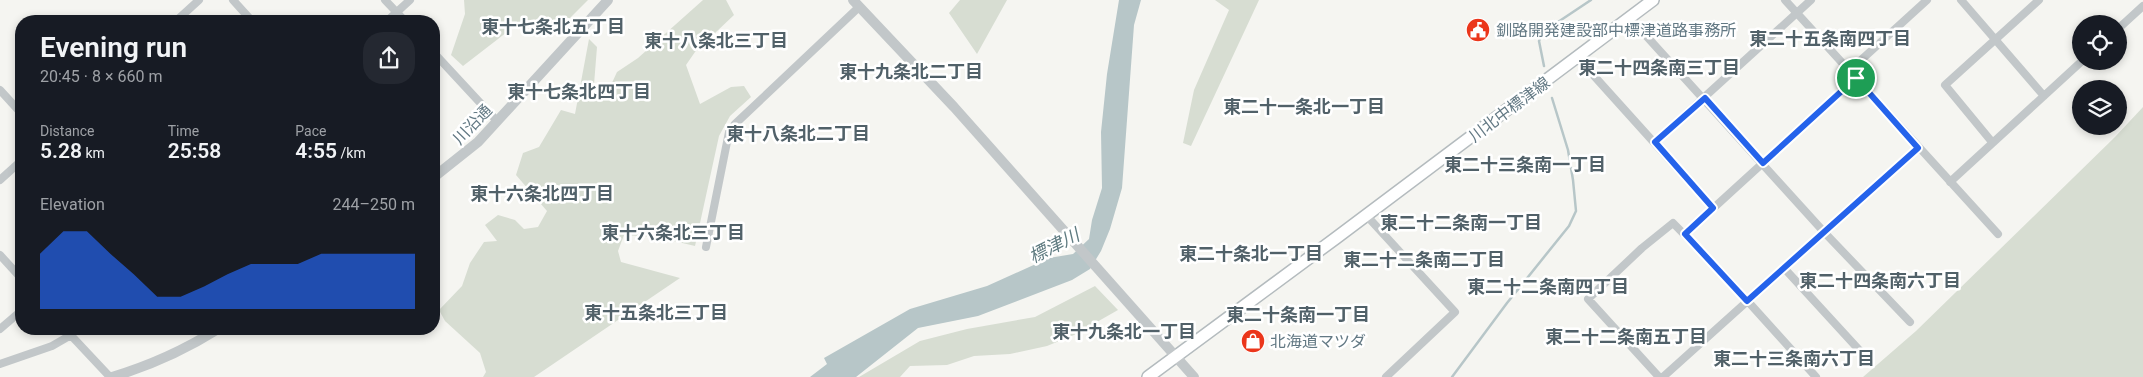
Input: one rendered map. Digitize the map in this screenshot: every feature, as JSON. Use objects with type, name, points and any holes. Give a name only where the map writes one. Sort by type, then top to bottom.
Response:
[{"type":"main road","name":"川北中標津線","points":[[1148,377],[1653,0]]},
{"type":"street","points":[[183,15],[199,0]]},
{"type":"street","points":[[233,0],[247,15]]},
{"type":"street","points":[[385,0],[399,15]]},
{"type":"street","points":[[393,15],[410,0]]},
{"type":"street","name":"川沿通","points":[[440,173],[465,154],[608,0]]},
{"type":"street","points":[[1785,0],[1998,234]]},
{"type":"street","points":[[1655,142],[1811,0]]},
{"type":"street","points":[[1849,71],[1927,0]]},
{"type":"street","points":[[1961,0],[2044,96]]},
{"type":"street","points":[[1992,142],[1945,85],[2039,0]]},
{"type":"street","points":[[2127,21],[2143,6],[2137,0]]},
{"type":"street","points":[[706,247],[729,132],[856,4],[954,106],[1194,377]]},
{"type":"street","points":[[1630,18],[1705,98],[1824,232],[1910,322]]},
{"type":"street","points":[[1577,57],[1713,208]]},
{"type":"street","points":[[440,59],[497,121]]},
{"type":"street","points":[[1950,182],[2072,70]]},
{"type":"street","points":[[1685,234],[1856,78]]},
{"type":"street","points":[[0,90],[15,106]]},
{"type":"street","points":[[1816,377],[1747,301],[1685,234],[1673,223],[1642,248],[1588,299],[1661,377],[1747,301],[1918,148]]},
{"type":"street","points":[[0,180],[15,166]]},
{"type":"street","points":[[1366,215],[1455,312],[1386,377]]},
{"type":"street","points":[[0,255],[15,271]]},
{"type":"street","points":[[1784,268],[1861,352]]},
{"type":"street","points":[[0,330],[15,316]]},
{"type":"street","points":[[0,364],[52,346],[71,336],[111,377],[162,360],[207,335]]},
{"type":"shaded area","points":[[464,0],[588,0],[561,27],[549,27],[524,19],[463,66],[451,55],[465,14]]},
{"type":"shaded area","points":[[703,0],[726,0],[734,15],[695,52],[686,65],[700,104],[731,87],[744,86],[751,97],[730,116],[719,136],[695,246],[657,237],[624,235],[618,251],[621,262],[680,278],[534,377],[483,377],[486,372],[480,353],[445,321],[440,309],[462,286],[470,263],[484,242],[497,241],[485,225],[498,215],[515,220],[524,229],[538,227],[547,211],[516,175],[523,153],[539,147],[561,110],[575,114],[589,39],[597,47],[593,97],[604,100],[617,72],[638,58]]},
{"type":"shaded area","points":[[960,0],[1007,0],[977,54],[949,13]]},
{"type":"shaded area","points":[[1119,0],[1141,0],[1134,25],[1122,188],[1110,229],[1101,251],[1090,269],[1072,280],[978,316],[918,328],[856,377],[810,377],[827,364],[824,358],[910,309],[987,286],[1049,258],[1073,254],[1089,239],[1092,220],[1102,188],[1101,132],[1107,74]]},
{"type":"shaded area","points":[[1215,0],[1259,0],[1191,146],[1183,143],[1194,90],[1229,10]]},
{"type":"shaded area","points":[[2143,107],[2143,377],[1863,377],[1916,331],[2117,135],[2127,135],[2127,124]]},
{"type":"shaded area","points":[[1095,286],[1118,310],[1074,335],[1047,346],[1010,354],[974,356],[947,365],[910,366],[900,377],[859,377],[920,341],[967,329],[1035,317]]},
{"type":"waterway","points":[[1544,66],[1539,41],[1543,32],[1591,0]]},
{"type":"waterway","points":[[1452,377],[1507,303],[1569,226],[1576,211],[1568,150],[1552,98]]},
{"type":"place","name":"釧路開発建設部中標津道路事務所","points":[[1478,30]]},
{"type":"place","name":"北海道マツダ","points":[[1253,341]]},
{"type":"district","name":"東十七条北五丁目","points":[[553,27]]},
{"type":"district","name":"東二十五条南四丁目","points":[[1830,39]]},
{"type":"district","name":"東十八条北三丁目","points":[[716,41]]},
{"type":"district","name":"東二十四条南三丁目","points":[[1659,68]]},
{"type":"district","name":"東十九条北二丁目","points":[[911,72]]},
{"type":"district","name":"東十七条北四丁目","points":[[579,92]]},
{"type":"district","name":"東二十一条北一丁目","points":[[1304,107]]},
{"type":"district","name":"東十八条北二丁目","points":[[798,134]]},
{"type":"district","name":"東二十三条南一丁目","points":[[1525,165]]},
{"type":"district","name":"東十六条北四丁目","points":[[542,194]]},
{"type":"district","name":"東二十二条南一丁目","points":[[1461,223]]},
{"type":"district","name":"東十六条北三丁目","points":[[673,233]]},
{"type":"district","name":"東二十条北一丁目","points":[[1251,254]]},
{"type":"district","name":"東二十二条南二丁目","points":[[1424,260]]},
{"type":"district","name":"東二十四条南六丁目","points":[[1880,281]]},
{"type":"district","name":"東二十二条南四丁目","points":[[1548,287]]},
{"type":"district","name":"東十五条北三丁目","points":[[656,313]]},
{"type":"district","name":"東二十条南一丁目","points":[[1298,315]]},
{"type":"district","name":"東十九条北一丁目","points":[[1124,332]]},
{"type":"district","name":"東二十二条南五丁目","points":[[1626,337]]},
{"type":"district","name":"東二十三条南六丁目","points":[[1794,359]]},
{"type":"route","points":[[1856,78],[1918,148],[1747,301],[1685,234],[1713,208],[1655,142],[1705,98],[1763,163],[1856,78]]},
{"type":"water label","name":"標津川","points":[[1054,246]]}]
